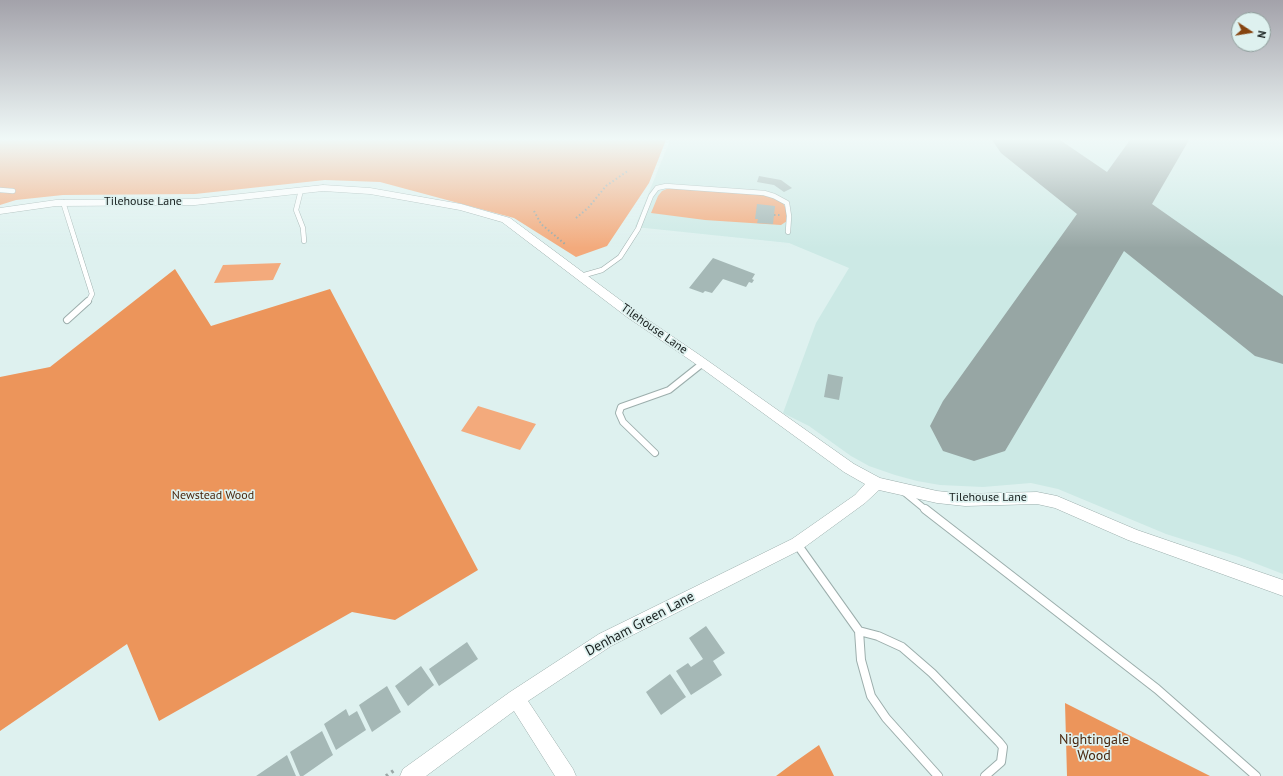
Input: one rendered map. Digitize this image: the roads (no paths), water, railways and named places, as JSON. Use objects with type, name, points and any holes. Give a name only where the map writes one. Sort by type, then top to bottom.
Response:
[{"type":"street","name":"Tilehouse Lane","points":[[0,211],[63,202],[195,202],[323,188],[370,191],[461,207],[506,220],[581,276],[586,282],[631,314],[703,363],[849,468],[876,483],[901,490],[937,497],[965,500],[1037,498],[1057,502],[1133,535],[1283,588]]},
{"type":"street","name":"Denham Green Lane","points":[[410,776],[516,698],[606,640],[797,544],[860,500],[876,483]]},
{"type":"street","points":[[516,698],[566,776]]},
{"type":"lane","points":[[581,276],[602,270],[620,257],[638,229],[651,196],[657,188],[666,186],[727,188],[764,193],[774,196],[787,203],[789,216],[788,232]]},
{"type":"lane","points":[[0,190],[13,192]]},
{"type":"lane","points":[[301,190],[296,210],[303,228],[304,241]]},
{"type":"lane","points":[[63,202],[92,294],[87,304],[67,320]]},
{"type":"lane","points":[[655,453],[623,422],[619,413],[621,407],[669,390],[703,363]]},
{"type":"lane","points":[[901,490],[1157,689],[1256,776]]},
{"type":"lane","points":[[797,544],[826,587],[859,631],[861,660],[871,696],[886,718],[938,776]]},
{"type":"lane","points":[[859,631],[878,636],[902,647],[932,673],[999,742],[1003,747],[1001,762],[986,776]]},
{"type":"park label","name":"Newstead Wood","points":[[213,496]]},
{"type":"park label","name":"Nightingale Wood","points":[[1094,748]]}]
